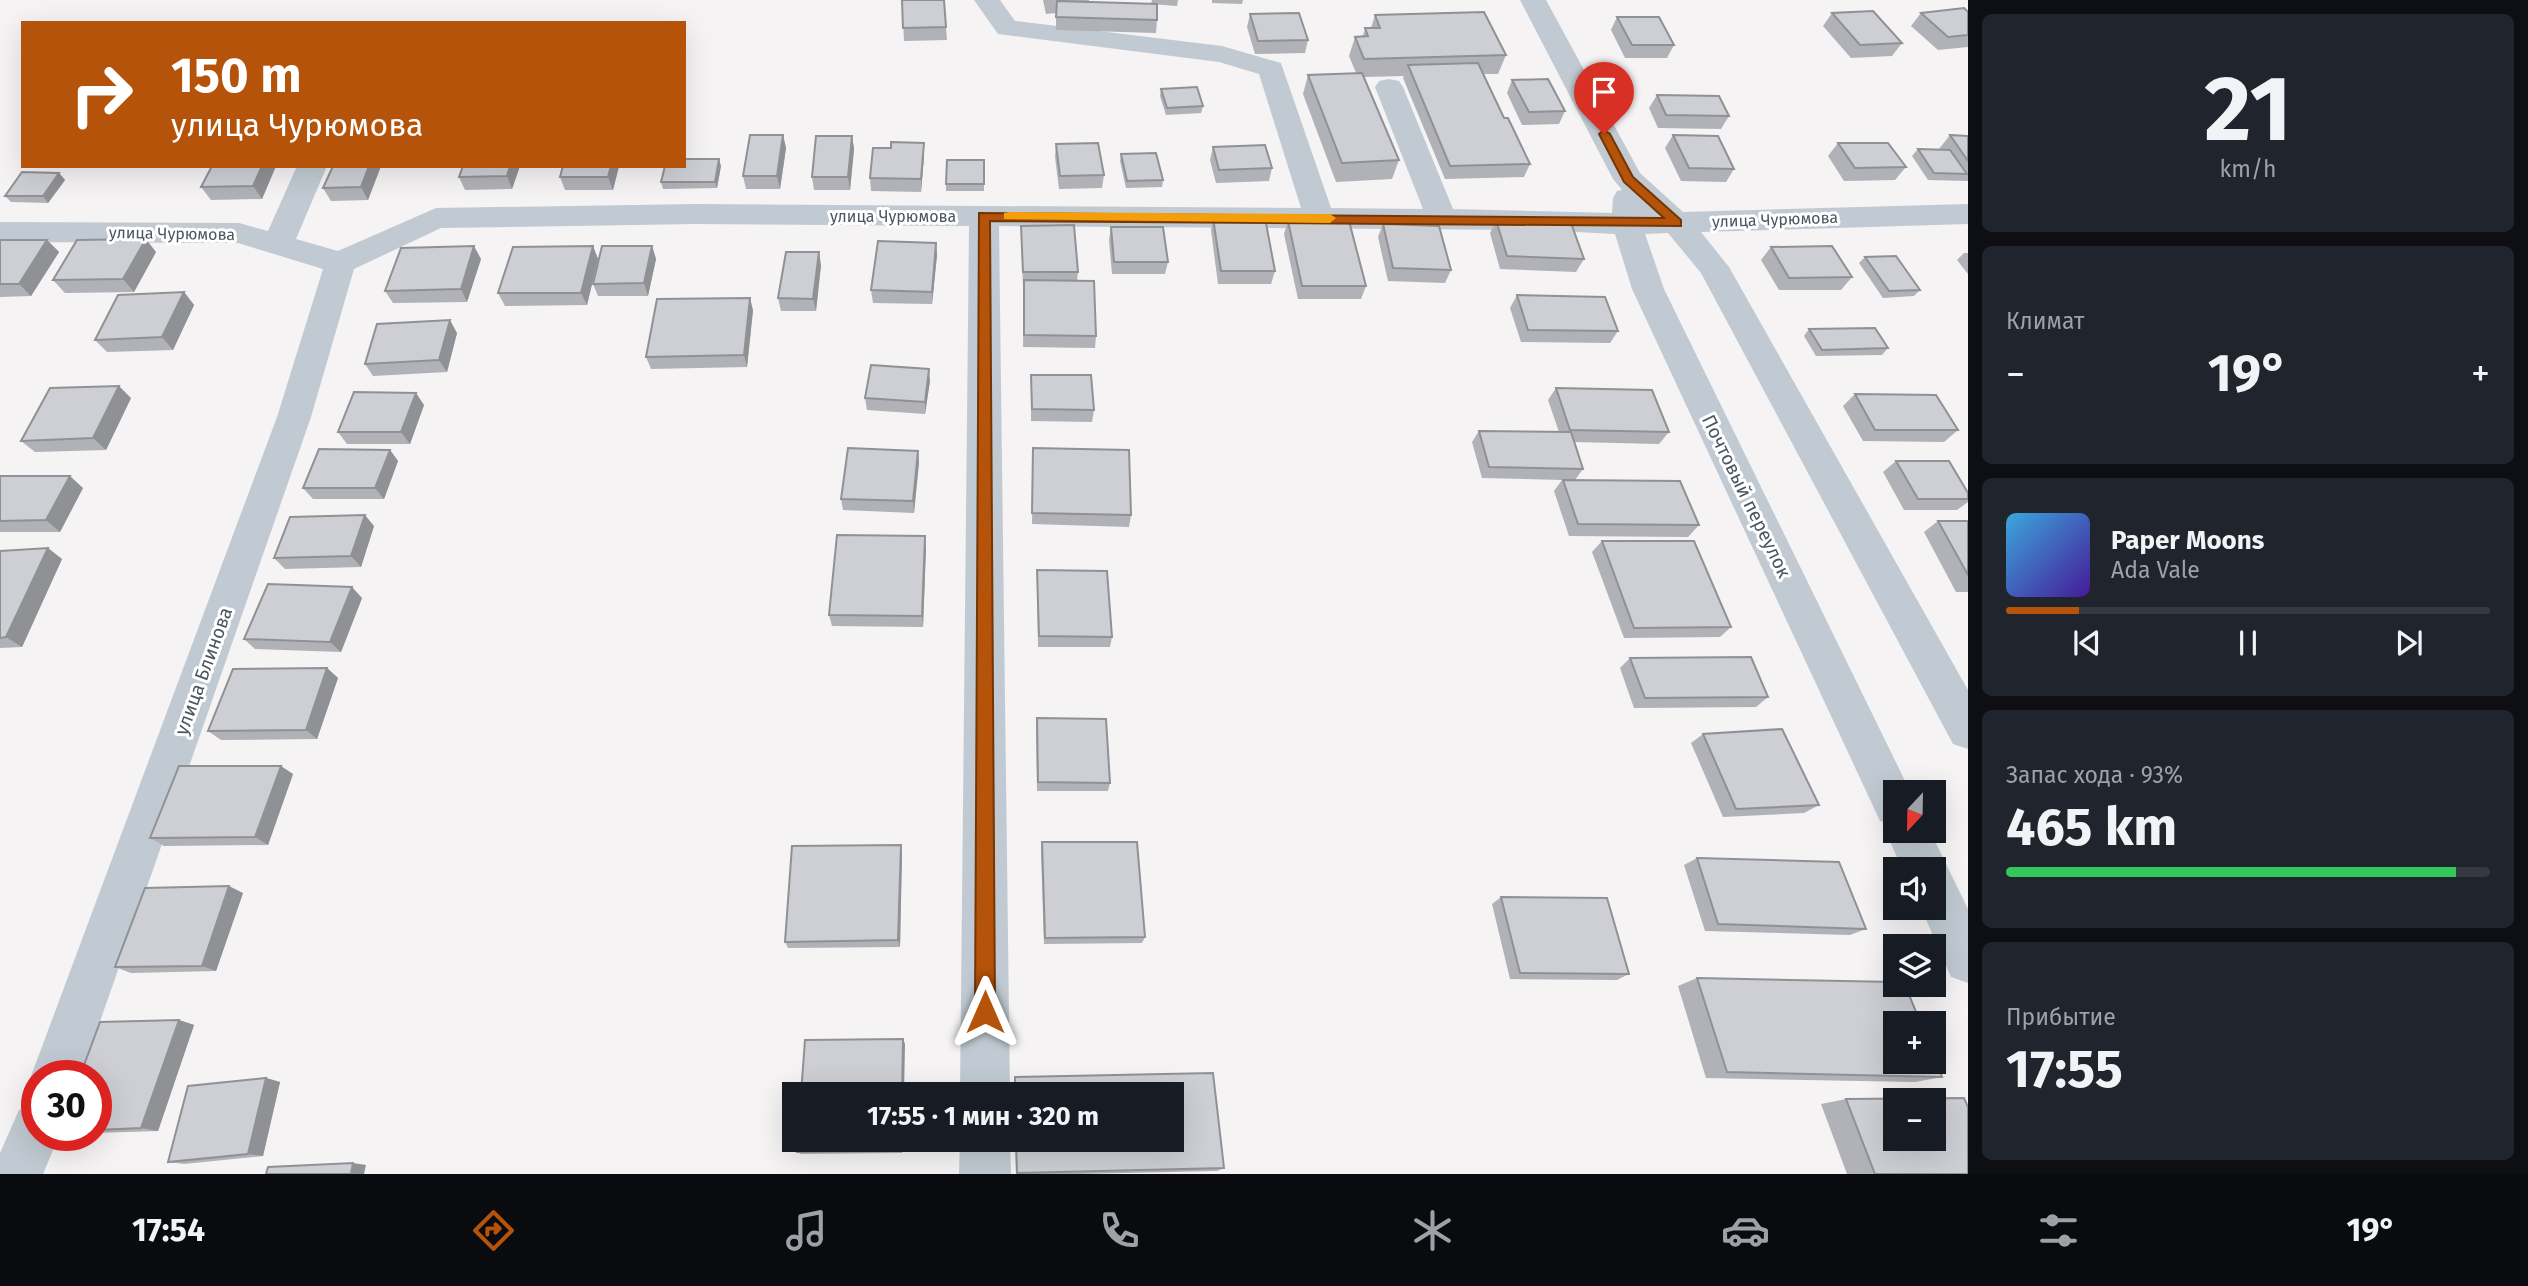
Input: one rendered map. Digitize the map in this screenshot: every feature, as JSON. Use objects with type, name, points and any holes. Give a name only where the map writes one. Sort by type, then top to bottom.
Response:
[{"type":"street","points":[[987,0],[1007,28],[1222,54],[1270,69],[1319,218]]},
{"type":"street","name":"Почтовый переулок","points":[[1533,0],[1628,179],[1676,223],[1713,267],[1968,730]]},
{"type":"street","points":[[1389,87],[1442,219]]},
{"type":"street","points":[[278,244],[311,168]]},
{"type":"street","name":"Почтовый переулок","points":[[1628,179],[1627,223],[1648,289],[1883,781]]},
{"type":"street","name":"улица Чурюмова","points":[[0,232],[239,233],[340,263],[436,218],[696,214],[1676,223],[1968,214]]},
{"type":"street","points":[[984,216],[985,1082]]},
{"type":"street","name":"улица Блинова","points":[[62,1060],[294,417],[340,263]]},
{"type":"street","points":[[1946,913],[1968,960]]},
{"type":"street","points":[[17,1174],[27,1151]]},
{"type":"street","points":[[985,1152],[985,1174]]},
{"type":"building","points":[[902,0],[944,0],[946,27],[903,28]]},
{"type":"building","points":[[1057,1],[1157,4],[1157,20],[1056,17]]},
{"type":"building","points":[[1964,8],[1968,12],[1968,35],[1948,37],[1921,13]]},
{"type":"building","points":[[1873,11],[1902,43],[1860,45],[1832,13]]},
{"type":"building","points":[[1484,12],[1506,55],[1364,59],[1355,37],[1368,36],[1365,28],[1380,28],[1375,15]]},
{"type":"building","points":[[1299,13],[1308,40],[1258,41],[1250,14]]},
{"type":"building","points":[[1617,17],[1659,17],[1674,45],[1632,45]]},
{"type":"building","points":[[1478,63],[1530,164],[1450,166],[1408,65]]},
{"type":"building","points":[[1362,73],[1399,160],[1342,163],[1308,75]]},
{"type":"building","points":[[1548,79],[1565,111],[1529,112],[1512,80]]},
{"type":"building","points":[[1197,87],[1203,106],[1167,108],[1161,89]]},
{"type":"building","points":[[1657,95],[1719,96],[1729,116],[1666,115]]},
{"type":"building","points":[[750,135],[783,135],[777,176],[743,176]]},
{"type":"building","points":[[1673,135],[1718,136],[1734,169],[1689,168]]},
{"type":"building","points":[[1950,135],[1968,136],[1968,161]]},
{"type":"building","points":[[816,136],[852,136],[848,177],[812,177]]},
{"type":"building","points":[[891,142],[924,143],[921,179],[870,178],[873,148],[891,148]]},
{"type":"building","points":[[1098,143],[1104,175],[1060,176],[1056,144]]},
{"type":"building","points":[[1838,143],[1888,143],[1906,167],[1855,168]]},
{"type":"building","points":[[1265,145],[1272,168],[1219,170],[1213,147]]},
{"type":"building","points":[[1918,149],[1950,150],[1967,174],[1934,173]]},
{"type":"building","points":[[1156,153],[1163,180],[1127,181],[1121,154]]},
{"type":"building","points":[[686,159],[719,159],[715,182],[661,182],[664,168],[686,168]]},
{"type":"building","points":[[947,160],[984,160],[984,184],[946,184]]},
{"type":"building","points":[[211,168],[261,168],[253,186],[201,187]]},
{"type":"building","points":[[332,168],[368,168],[361,187],[323,188]]},
{"type":"building","points":[[462,168],[509,168],[507,176],[459,177]]},
{"type":"building","points":[[562,168],[610,168],[608,177],[560,177]]},
{"type":"building","points":[[22,172],[59,173],[43,196],[5,196]]},
{"type":"building","points":[[1213,218],[1265,218],[1275,271],[1221,271]]},
{"type":"building","points":[[1496,220],[1571,223],[1584,259],[1507,256]]},
{"type":"building","points":[[1288,221],[1349,221],[1366,286],[1302,286]]},
{"type":"building","points":[[1383,224],[1439,226],[1451,270],[1393,268]]},
{"type":"building","points":[[1074,225],[1078,272],[1023,272],[1021,226]]},
{"type":"building","points":[[1111,227],[1163,227],[1168,262],[1114,262]]},
{"type":"building","points":[[146,239],[123,279],[53,280],[77,240]]},
{"type":"building","points":[[0,240],[47,240],[19,284],[0,284]]},
{"type":"building","points":[[878,241],[936,243],[932,292],[871,290]]},
{"type":"building","points":[[474,246],[461,289],[385,291],[401,248]]},
{"type":"building","points":[[593,246],[581,293],[498,293],[513,247]]},
{"type":"building","points":[[602,246],[652,246],[644,283],[593,284]]},
{"type":"building","points":[[1832,246],[1852,277],[1789,278],[1771,247]]},
{"type":"building","points":[[786,252],[819,252],[813,299],[778,298]]},
{"type":"building","points":[[1896,256],[1920,290],[1889,291],[1865,257]]},
{"type":"building","points":[[1024,280],[1094,281],[1096,336],[1024,335]]},
{"type":"building","points":[[184,292],[162,337],[95,340],[118,295]]},
{"type":"building","points":[[1517,295],[1605,297],[1618,331],[1528,330]]},
{"type":"building","points":[[750,298],[744,355],[646,357],[657,299]]},
{"type":"building","points":[[450,320],[439,360],[365,364],[377,324]]},
{"type":"building","points":[[1875,328],[1888,348],[1822,350],[1809,329]]},
{"type":"building","points":[[871,365],[929,369],[925,402],[865,398]]},
{"type":"building","points":[[1031,375],[1091,375],[1094,410],[1032,409]]},
{"type":"building","points":[[119,386],[93,438],[21,441],[50,388]]},
{"type":"building","points":[[1556,388],[1652,390],[1669,432],[1570,430]]},
{"type":"building","points":[[354,392],[416,393],[401,432],[338,432]]},
{"type":"building","points":[[1855,394],[1936,395],[1958,430],[1875,430]]},
{"type":"building","points":[[1479,431],[1571,432],[1583,469],[1489,467]]},
{"type":"building","points":[[848,448],[918,451],[913,501],[841,499]]},
{"type":"building","points":[[1033,448],[1129,450],[1131,515],[1032,513]]},
{"type":"building","points":[[319,449],[390,450],[375,488],[303,488]]},
{"type":"building","points":[[1896,461],[1949,461],[1968,493],[1968,499],[1918,499]]},
{"type":"building","points":[[0,476],[70,476],[46,520],[0,521]]},
{"type":"building","points":[[1563,480],[1680,481],[1699,525],[1578,524]]},
{"type":"building","points":[[365,515],[351,556],[274,558],[290,517]]},
{"type":"building","points":[[1938,521],[1968,521],[1968,575]]},
{"type":"building","points":[[837,535],[925,536],[922,616],[829,615]]},
{"type":"building","points":[[1602,541],[1694,541],[1731,627],[1634,628]]},
{"type":"building","points":[[48,548],[6,637],[0,638],[0,551]]},
{"type":"building","points":[[1037,570],[1107,571],[1112,637],[1039,636]]},
{"type":"building","points":[[268,584],[352,587],[330,642],[244,639]]},
{"type":"building","points":[[1751,657],[1768,697],[1645,698],[1630,658]]},
{"type":"building","points":[[327,668],[306,730],[208,731],[233,669]]},
{"type":"building","points":[[1037,718],[1106,719],[1110,783],[1038,782]]},
{"type":"building","points":[[1782,729],[1819,805],[1736,809],[1703,734]]},
{"type":"building","points":[[179,766],[281,766],[255,837],[150,838]]},
{"type":"building","points":[[1042,842],[1137,842],[1145,937],[1045,938]]},
{"type":"building","points":[[901,845],[898,940],[785,942],[792,846]]},
{"type":"building","points":[[1697,858],[1839,862],[1866,929],[1718,924]]},
{"type":"building","points":[[229,886],[202,966],[115,967],[145,888]]},
{"type":"building","points":[[1501,897],[1607,898],[1629,974],[1520,973]]},
{"type":"building","points":[[1697,978],[1883,982],[1883,997],[1910,997],[1916,1011],[1883,1011],[1883,1074],[1941,1074],[1942,1077],[1727,1072]]},
{"type":"building","points":[[179,1020],[141,1128],[112,1129],[112,1060],[86,1060],[100,1022]]},
{"type":"building","points":[[903,1039],[902,1082],[802,1082],[805,1040]]},
{"type":"building","points":[[1213,1073],[1224,1168],[1017,1173],[1016,1152],[1184,1152],[1184,1082],[1015,1082],[1015,1077]]},
{"type":"building","points":[[266,1078],[248,1154],[168,1162],[188,1086]]},
{"type":"building","points":[[1946,1098],[1964,1098],[1968,1107],[1968,1174],[1875,1174],[1846,1099],[1883,1099],[1883,1151],[1946,1151]]},
{"type":"building","points":[[353,1163],[351,1174],[266,1174],[268,1167]]},
{"type":"slow traffic","points":[[1009,216],[1330,218]]},
{"type":"route","points":[[985,1012],[984,216],[1676,223],[1628,179],[1604,134]]}]
